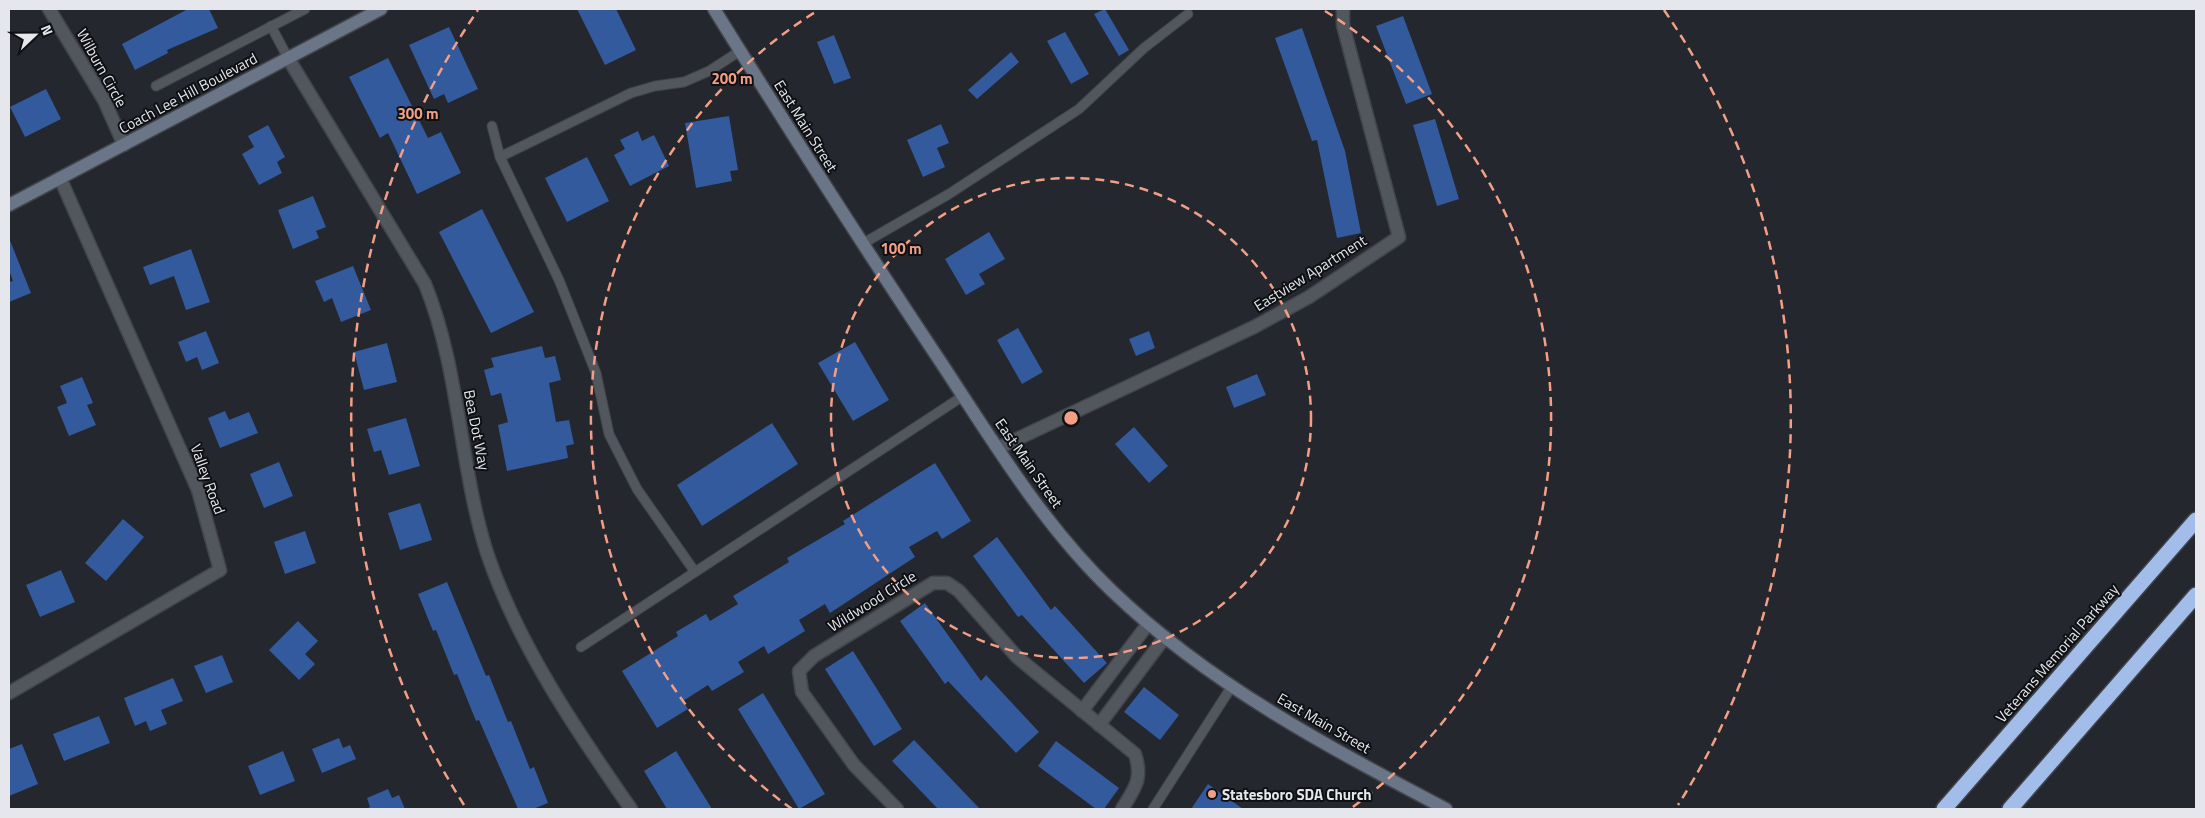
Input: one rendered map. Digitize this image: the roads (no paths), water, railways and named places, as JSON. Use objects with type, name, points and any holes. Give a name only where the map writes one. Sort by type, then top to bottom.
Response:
[{"type":"highway","name":"Veterans Memorial Parkway","points":[[1944,809],[2196,520]]},
{"type":"highway","points":[[2010,809],[2196,595]]},
{"type":"main road","name":"Coach Lee Hill Boulevard","points":[[9,205],[381,9]]},
{"type":"main road","name":"East Main Street","points":[[714,9],[862,244],[998,448],[1037,504],[1067,542],[1110,589],[1165,637],[1232,686],[1311,738],[1446,809]]},
{"type":"street","name":"Wilburn Circle","points":[[50,9],[104,100],[124,146]]},
{"type":"street","name":"Eastview Apartment","points":[[998,448],[1254,327],[1308,297],[1399,237],[1343,25],[1343,9]]},
{"type":"street","name":"Bea Dot Way","points":[[288,58],[425,284],[438,318],[473,494],[488,553],[520,629],[563,706],[631,809]]},
{"type":"street","name":"Valley Road","points":[[9,693],[220,570],[198,490],[60,178]]},
{"type":"street","name":"Wildwood Circle","points":[[897,809],[854,765],[802,692],[799,671],[814,656],[933,583],[947,583],[959,591],[1017,656],[1136,754],[1140,770],[1137,786],[1122,809]]},
{"type":"street","points":[[1082,711],[1148,624]]},
{"type":"street","points":[[1099,725],[1165,637]]},
{"type":"lane","points":[[156,86],[305,9]]},
{"type":"lane","points":[[862,244],[949,194],[1079,110],[1144,48],[1188,14]]},
{"type":"lane","points":[[271,26],[288,58]]},
{"type":"lane","points":[[500,156],[631,93],[655,86],[684,82],[710,72],[740,51]]},
{"type":"lane","points":[[492,126],[500,156],[559,280],[596,373],[609,434],[637,489],[694,572]]},
{"type":"lane","points":[[581,648],[963,396]]},
{"type":"lane","points":[[1153,809],[1232,686]]},
{"type":"place","name":"Statesboro SDA Church","points":[[1212,794]]}]
